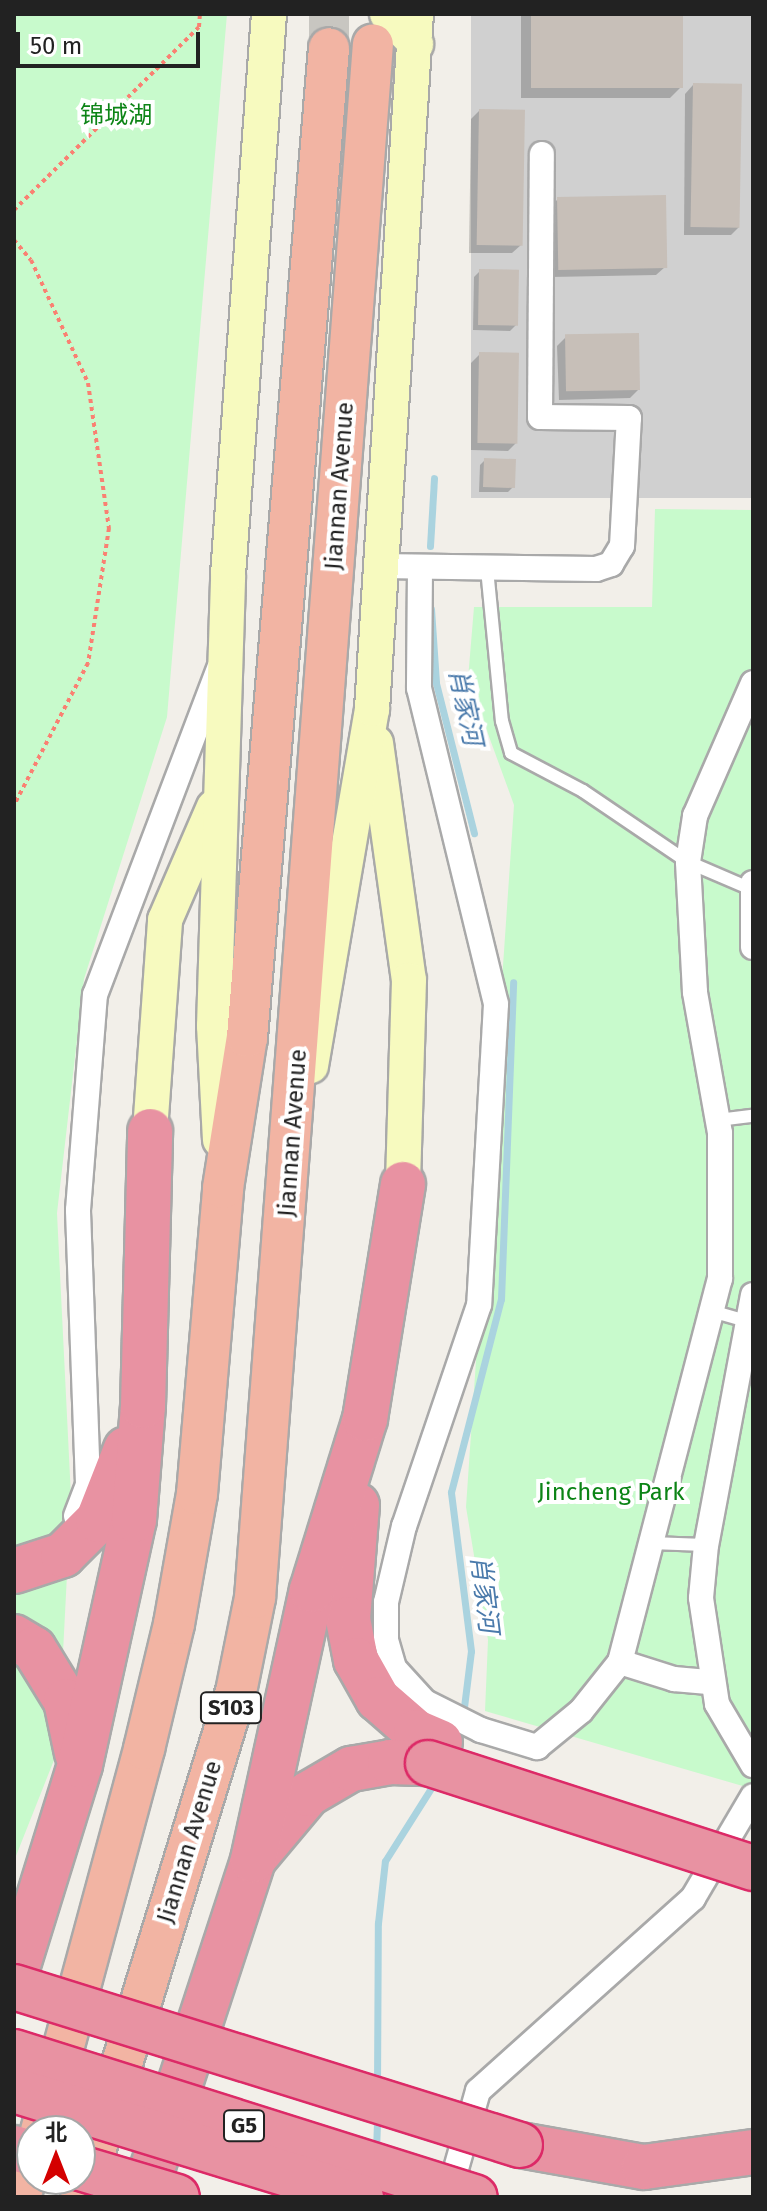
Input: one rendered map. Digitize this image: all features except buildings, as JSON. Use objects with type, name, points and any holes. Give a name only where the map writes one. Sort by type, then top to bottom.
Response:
[{"type":"highway","name":"Jiannan Avenue","points":[[81,2197],[236,1692],[255,1598],[380,29]]},
{"type":"highway","name":"Jiannan Avenue","points":[[45,2115],[174,1624],[197,1494],[223,1188],[247,1037],[329,48]]},
{"type":"highway","points":[[14,1978],[80,1765],[134,1520],[143,1406],[150,1131]]},
{"type":"highway","points":[[403,1184],[365,1419],[349,1586],[350,1640],[378,1699],[416,1732],[449,1737],[753,1846]]},
{"type":"highway","points":[[14,1571],[63,1555],[98,1520],[143,1406]]},
{"type":"highway","points":[[143,2197],[253,1860],[312,1590],[365,1419]]},
{"type":"highway","points":[[14,1637],[34,1649],[66,1701],[80,1765]]},
{"type":"highway","points":[[253,1860],[308,1794],[340,1775],[390,1762],[449,1737],[753,1868]]},
{"type":"highway","points":[[14,1987],[520,2145],[659,2197]]},
{"type":"highway","name":"G5","points":[[14,2052],[475,2197]]},
{"type":"highway","name":"G5","points":[[14,2090],[361,2197]]},
{"type":"highway","points":[[520,2145],[644,2167],[753,2152]]},
{"type":"highway","points":[[96,2173],[177,2197]]},
{"type":"main road","points":[[223,1188],[214,1026],[226,650],[268,29],[291,14]]},
{"type":"main road","points":[[288,1201],[372,709],[416,29],[380,29]]},
{"type":"main road","points":[[372,709],[409,980],[403,1184]]},
{"type":"main road","points":[[150,1131],[165,920],[223,789]]},
{"type":"street","points":[[379,566],[596,569],[611,564],[622,546],[628,501],[629,418],[540,417],[542,154]]},
{"type":"street","points":[[420,568],[419,688],[496,1004],[479,1305],[404,1526],[386,1602],[386,1640],[394,1668],[425,1702],[449,1737],[537,1747],[581,1711],[620,1662],[720,1279],[718,1120],[695,992],[688,862],[695,816],[753,683]]},
{"type":"street","points":[[14,1557],[56,1540],[82,1508],[88,1436],[78,1210],[95,995],[226,650]]},
{"type":"street","points":[[752,887],[753,947]]},
{"type":"street","points":[[753,1295],[706,1545],[701,1598],[711,1682],[717,1704],[753,1765]]},
{"type":"street","points":[[620,1662],[674,1679],[711,1682]]},
{"type":"street","points":[[448,2197],[478,2091],[693,1898],[753,1796]]},
{"type":"lane","points":[[487,569],[498,691],[511,753],[583,791],[688,862],[752,887]]},
{"type":"lane","points":[[718,1120],[753,1116]]},
{"type":"lane","points":[[711,1311],[747,1321]]},
{"type":"lane","points":[[650,1543],[706,1545]]},
{"type":"path","points":[[14,210],[199,27],[200,14]]},
{"type":"path","points":[[14,240],[31,260],[88,383],[109,528],[88,663],[14,805]]},
{"type":"shaded area","points":[[471,14],[753,14],[753,498],[471,498]]},
{"type":"green space","name":"锦城湖","points":[[14,14],[227,14],[167,717],[84,979],[57,1213],[71,1497],[58,1750],[14,1861]]},
{"type":"green space","name":"Jincheng Park","points":[[655,509],[753,510],[753,1789],[485,1711],[488,1640],[466,1507],[514,805],[468,679],[474,607],[652,607]]},
{"type":"waterway","name":"肖家河","points":[[430,546],[434,478]]},
{"type":"waterway","name":"肖家河","points":[[431,609],[436,683],[474,833]]},
{"type":"waterway","name":"肖家河","points":[[463,1715],[471,1651],[451,1492],[501,1299],[513,982]]},
{"type":"waterway","name":"肖家河","points":[[377,2087],[378,1923],[385,1861],[435,1782]]},
{"type":"waterway","name":"肖家河","points":[[376,2151],[377,2115]]},
{"type":"tunnel","points":[[329,14],[329,48]]}]
